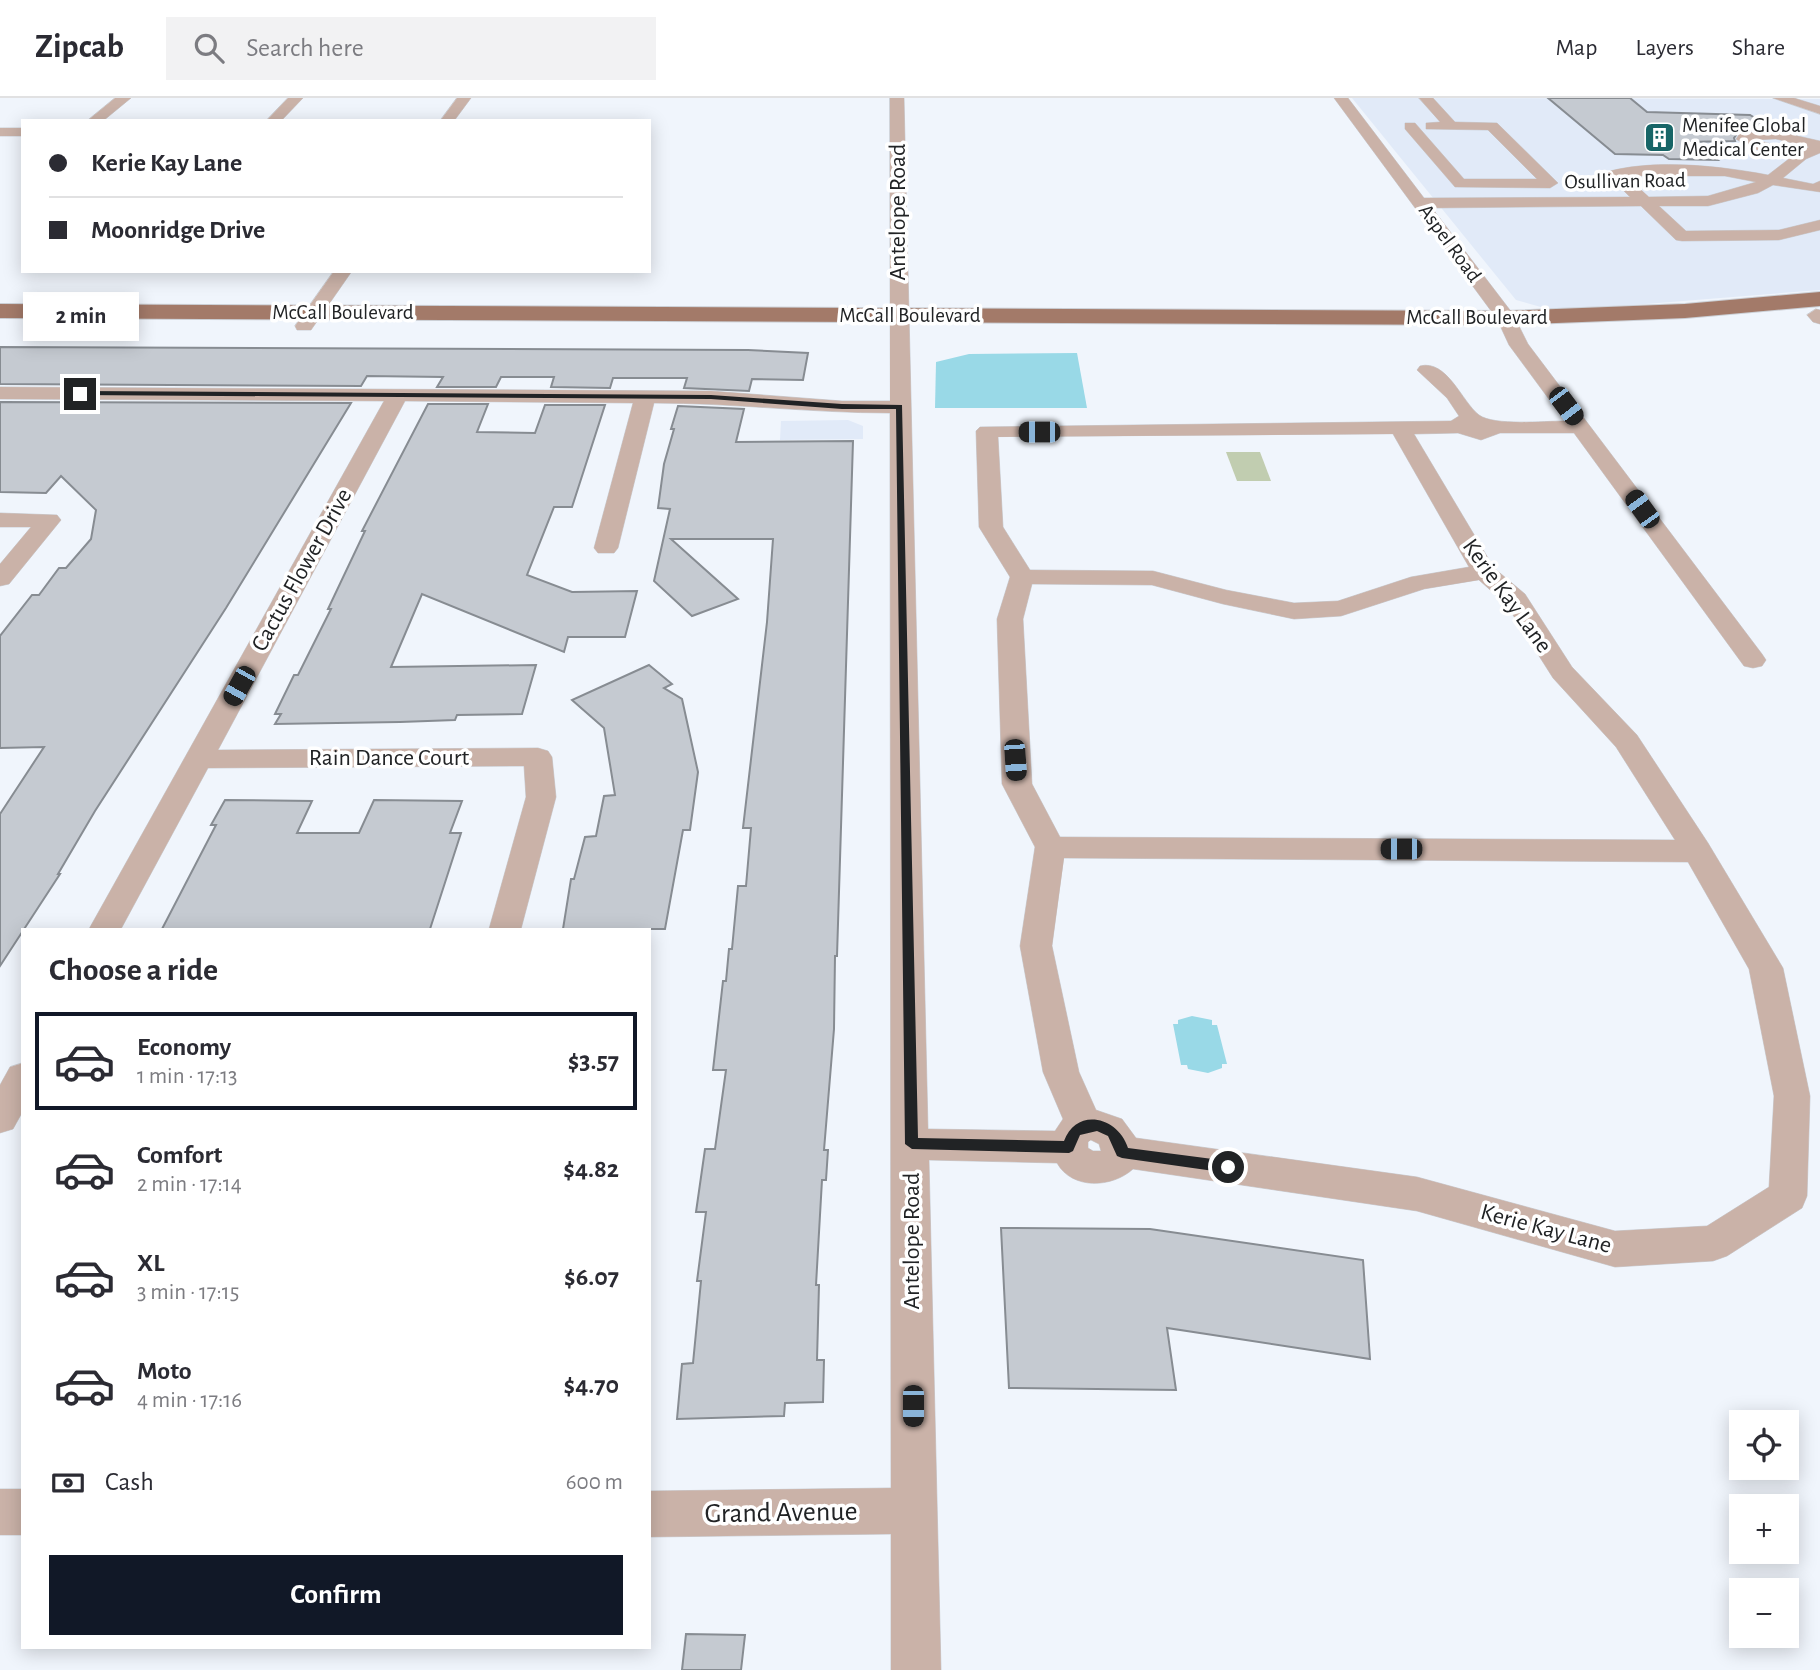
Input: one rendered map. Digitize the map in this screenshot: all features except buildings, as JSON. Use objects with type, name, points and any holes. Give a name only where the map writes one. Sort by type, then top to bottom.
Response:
[{"type":"main road","name":"McCall Boulevard","points":[[0,311],[309,319],[1681,325],[1819,311]]},
{"type":"main road","name":"McCall Boulevard","points":[[0,325],[309,319]]},
{"type":"street","points":[[97,119],[124,98]]},
{"type":"street","points":[[275,119],[296,98]]},
{"type":"street","points":[[448,119],[464,98]]},
{"type":"street","name":"Antelope Road","points":[[897,98],[898,322],[912,1144],[916,1670]]},
{"type":"street","name":"Aspel Road","points":[[1341,98],[1753,660]]},
{"type":"street","points":[[1426,98],[1451,126]]},
{"type":"street","points":[[1780,98],[1820,110]]},
{"type":"street","points":[[1363,127],[1398,126],[1492,126],[1550,183],[1460,184],[1398,126]]},
{"type":"street","points":[[0,132],[21,132]]},
{"type":"street","points":[[1801,156],[1755,145],[1743,139],[1745,136],[1761,134],[1819,149]]},
{"type":"street","name":"Osullivan Road","points":[[1421,204],[1708,201],[1752,190],[1773,179],[1801,156],[1819,149]]},
{"type":"street","points":[[1820,186],[1815,189],[1773,179],[1710,170],[1628,171],[1615,174],[1682,236],[1779,235],[1820,225]]},
{"type":"street","points":[[309,319],[341,273]]},
{"type":"street","points":[[1427,370],[1454,394],[1475,424]]},
{"type":"street","points":[[0,393],[711,397],[842,407],[900,407]]},
{"type":"street","name":"Cactus Flower Drive","points":[[106,928],[398,395]]},
{"type":"street","points":[[606,548],[645,397]]},
{"type":"street","points":[[912,1144],[1077,1137],[1036,946],[1050,847],[1017,784],[1010,619],[1022,577],[991,527],[987,432],[1400,428],[1475,424],[1581,427]]},
{"type":"street","name":"Kerie Kay Lane","points":[[1077,1137],[1074,1159],[1080,1165],[1098,1169],[1114,1164],[1122,1152],[1417,1194],[1615,1249],[1713,1243],[1788,1196],[1792,1096],[1766,968],[1698,851],[1626,741],[1562,672],[1516,600],[1484,572],[1400,428]]},
{"type":"street","points":[[0,520],[49,520],[0,579]]},
{"type":"street","points":[[1022,577],[1153,578],[1223,597],[1294,611],[1341,608],[1420,582],[1484,572]]},
{"type":"street","name":"Rain Dance Court","points":[[199,759],[538,757],[541,797],[505,928]]},
{"type":"street","points":[[1050,847],[1698,851]]},
{"type":"street","points":[[0,1118],[21,1081]]},
{"type":"street","name":"Grand Avenue","points":[[651,1514],[913,1511]]},
{"type":"street","points":[[0,1512],[21,1512]]},
{"type":"shaded area","points":[[1352,98],[1820,99],[1820,290],[1548,309],[1516,300]]},
{"type":"shaded area","points":[[848,420],[863,426],[863,439],[780,440],[781,421]]},
{"type":"green space","points":[[1226,452],[1260,452],[1271,481],[1237,481]]},
{"type":"water","points":[[1077,353],[1087,408],[935,408],[936,362],[969,354]]},
{"type":"water","points":[[1192,1016],[1212,1020],[1212,1025],[1217,1025],[1227,1064],[1222,1064],[1222,1068],[1208,1073],[1181,1065],[1173,1024]]},
{"type":"place","name":"Menifee Global Medical Center","points":[[1659,137]]},
{"type":"route","points":[[80,394],[711,397],[842,407],[900,407],[912,1144],[1069,1147],[1074,1132],[1081,1127],[1098,1125],[1113,1132],[1122,1152],[1228,1167]]}]
